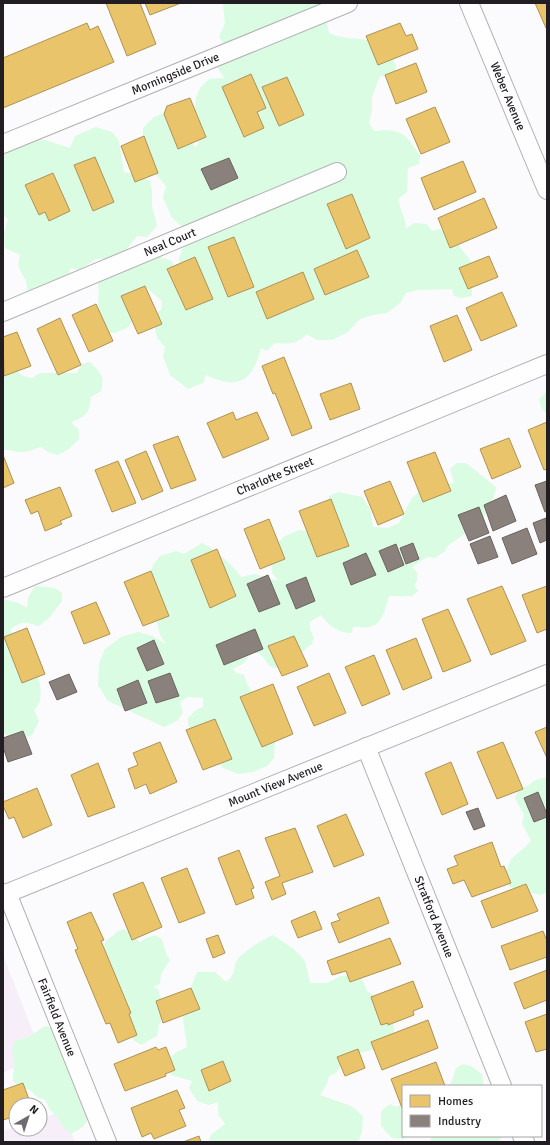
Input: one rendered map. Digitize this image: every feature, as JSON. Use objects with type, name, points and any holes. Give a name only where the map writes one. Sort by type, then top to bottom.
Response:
[{"type":"street","name":"Morningside Drive","points":[[3,144],[348,3]]},
{"type":"street","name":"Weber Avenue","points":[[469,3],[547,190]]},
{"type":"street","name":"Neal Court","points":[[3,312],[337,172]]},
{"type":"street","name":"Charlotte Street","points":[[3,588],[547,364]]},
{"type":"street","name":"Mount View Avenue","points":[[5,894],[547,674]]},
{"type":"street","name":"Stratford Avenue","points":[[366,747],[502,1085]]},
{"type":"street","name":"Fairfield Avenue","points":[[5,894],[107,1142]]},
{"type":"shaded area","points":[[3,955],[42,1055],[3,1073]]},
{"type":"shaded area","points":[[63,1111],[75,1142],[3,1142],[3,1131],[8,1129],[8,1137],[48,1137],[48,1116]]},
{"type":"green space","points":[[224,3],[332,3],[326,19],[329,33],[336,36],[374,41],[386,48],[396,65],[394,76],[380,76],[372,97],[372,111],[369,123],[374,131],[383,130],[402,134],[411,142],[420,156],[419,164],[408,168],[407,192],[398,199],[406,229],[414,223],[427,224],[432,231],[440,229],[454,234],[460,247],[470,260],[472,268],[472,296],[461,298],[454,296],[452,289],[418,290],[406,293],[400,303],[387,313],[360,319],[348,332],[332,340],[317,340],[307,334],[296,342],[275,343],[267,351],[261,348],[253,369],[242,380],[227,382],[217,380],[206,375],[203,383],[188,389],[170,375],[163,356],[165,347],[157,338],[152,316],[161,310],[162,301],[145,286],[138,292],[134,318],[127,328],[115,333],[105,332],[99,317],[97,268],[155,255],[172,261],[176,274],[183,275],[179,259],[184,244],[186,230],[172,218],[163,198],[166,186],[153,171],[143,147],[143,128],[154,117],[169,111],[196,148],[201,136],[194,121],[196,97],[200,88],[209,79],[224,78],[216,65],[225,46],[219,37],[225,23]]},
{"type":"green space","points":[[96,127],[112,132],[119,141],[124,172],[141,175],[150,181],[152,190],[152,206],[157,226],[147,237],[137,236],[122,255],[108,259],[96,259],[79,270],[70,268],[68,281],[33,294],[27,289],[26,281],[18,266],[20,255],[5,248],[4,233],[8,219],[3,215],[3,147],[25,139],[45,140],[70,148],[75,136]]},
{"type":"green space","points":[[90,362],[97,369],[103,381],[101,391],[91,397],[86,414],[71,422],[79,430],[79,439],[69,449],[58,455],[48,452],[41,447],[22,452],[3,450],[3,366],[12,366],[23,376],[32,378],[40,373],[77,373],[82,364]]},
{"type":"green space","points":[[547,391],[547,414],[542,409],[539,399]]},
{"type":"green space","points":[[457,463],[466,463],[496,487],[495,493],[481,522],[449,545],[444,552],[435,558],[427,557],[412,567],[417,572],[417,581],[414,585],[418,591],[412,596],[389,596],[383,615],[377,623],[369,627],[353,627],[352,633],[342,632],[334,628],[321,615],[310,622],[310,629],[314,638],[312,644],[287,665],[276,668],[270,666],[260,654],[251,651],[244,663],[233,669],[236,673],[244,675],[247,684],[256,698],[275,736],[274,758],[267,766],[253,772],[238,774],[223,768],[188,725],[188,718],[196,710],[203,707],[203,698],[188,697],[180,702],[183,713],[177,721],[164,727],[108,701],[98,685],[99,664],[105,649],[121,637],[138,632],[152,636],[166,644],[160,635],[157,623],[160,615],[148,584],[153,565],[160,556],[176,551],[184,554],[202,543],[213,549],[233,567],[241,577],[255,574],[278,581],[272,573],[271,557],[274,546],[285,536],[299,530],[316,532],[328,508],[329,496],[338,492],[362,497],[370,509],[373,527],[388,528],[399,523],[412,498],[424,487],[436,482],[454,483],[450,469]]},
{"type":"green space","points":[[35,586],[55,588],[62,593],[62,601],[49,617],[39,626],[21,623],[10,630],[23,647],[35,669],[41,692],[39,702],[34,710],[39,721],[32,735],[21,740],[11,739],[3,732],[3,599],[19,603],[27,608],[28,598]]},
{"type":"green space","points":[[547,777],[547,892],[541,895],[509,887],[504,876],[511,859],[531,841],[522,823],[524,815],[515,798],[518,789],[528,786],[535,780]]},
{"type":"green space","points":[[124,929],[134,936],[140,943],[144,939],[155,935],[162,939],[166,953],[170,960],[161,974],[160,984],[153,987],[158,989],[165,1013],[159,1025],[157,1036],[141,1045],[133,1040],[131,1031],[101,958],[105,942],[118,931]]},
{"type":"green space","points":[[273,935],[294,949],[305,961],[310,983],[327,983],[341,976],[357,975],[364,983],[367,991],[379,999],[392,1015],[394,1030],[391,1042],[378,1048],[350,1056],[343,1062],[336,1073],[329,1076],[327,1084],[320,1095],[351,1106],[363,1116],[362,1132],[358,1142],[208,1142],[211,1135],[225,1124],[218,1114],[218,1102],[209,1105],[197,1101],[189,1088],[192,1081],[171,1075],[166,1063],[175,1053],[187,1047],[182,1011],[188,1000],[197,972],[215,972],[226,982],[233,975],[239,957],[253,946]]},
{"type":"green space","points":[[45,1026],[54,1028],[81,1089],[77,1094],[87,1107],[88,1117],[82,1128],[70,1134],[50,1110],[48,1106],[48,1097],[37,1097],[30,1090],[20,1087],[13,1081],[14,1062],[12,1050],[16,1040],[27,1038]]},
{"type":"green space","points":[[463,1064],[471,1066],[482,1074],[484,1085],[450,1085],[456,1068]]},
{"type":"green space","points":[[402,1103],[402,1137],[407,1137],[404,1139],[392,1138],[381,1126],[381,1111],[390,1104],[397,1107]]},
{"type":"green space","points":[[431,1137],[501,1137],[498,1142],[431,1142]]},
{"type":"building: Homes","points":[[106,3],[140,3],[156,44],[127,56]]},
{"type":"building: Homes","points":[[145,3],[181,3],[150,15]]},
{"type":"building: Homes","points":[[535,3],[547,3],[547,28],[546,28]]},
{"type":"building: Homes","points":[[87,23],[90,30],[98,26],[114,62],[3,108],[3,58]]},
{"type":"building: Homes","points":[[400,23],[406,36],[412,34],[418,49],[378,65],[366,36]]},
{"type":"building: Homes","points":[[416,63],[427,92],[396,104],[385,75]]},
{"type":"building: Homes","points":[[251,74],[266,108],[257,112],[264,128],[244,137],[222,87]]},
{"type":"building: Homes","points":[[287,77],[304,115],[279,126],[262,87]]},
{"type":"building: Homes","points":[[190,98],[206,137],[178,149],[164,114],[167,106]]},
{"type":"building: Homes","points":[[435,107],[450,142],[421,154],[406,119]]},
{"type":"building: Homes","points":[[144,136],[158,173],[135,182],[121,146]]},
{"type":"building: Homes","points":[[95,157],[114,202],[93,211],[74,165]]},
{"type":"building: Homes","points":[[463,161],[476,192],[434,210],[421,178]]},
{"type":"building: Homes","points":[[53,173],[70,211],[49,221],[45,212],[39,215],[25,185]]},
{"type":"building: Homes","points":[[352,194],[370,238],[346,249],[327,204]]},
{"type":"building: Homes","points":[[484,198],[497,228],[450,248],[438,218]]},
{"type":"building: Homes","points":[[234,237],[254,287],[228,297],[208,247]]},
{"type":"building: Homes","points":[[357,250],[369,277],[325,295],[314,269]]},
{"type":"building: Homes","points":[[489,256],[498,277],[468,289],[459,268]]},
{"type":"building: Homes","points":[[195,257],[213,299],[186,310],[167,269]]},
{"type":"building: Homes","points":[[303,272],[314,299],[267,319],[256,292]]},
{"type":"building: Homes","points":[[145,286],[162,324],[138,334],[121,296]]},
{"type":"building: Homes","points":[[502,292],[517,326],[481,341],[466,308]]},
{"type":"building: Homes","points":[[96,304],[113,341],[89,352],[72,315]]},
{"type":"building: Homes","points":[[457,315],[472,350],[444,362],[430,326]]},
{"type":"building: Homes","points":[[60,318],[81,365],[58,375],[37,329]]},
{"type":"building: Homes","points":[[17,332],[31,366],[4,376],[3,337]]},
{"type":"building: Homes","points":[[284,357],[312,428],[292,436],[275,393],[273,394],[262,366]]},
{"type":"building: Homes","points":[[351,383],[360,409],[330,420],[320,394]]},
{"type":"building: Homes","points":[[233,412],[236,420],[257,412],[269,439],[223,458],[207,423]]},
{"type":"building: Homes","points":[[547,422],[547,469],[544,470],[528,430]]},
{"type":"building: Homes","points":[[178,436],[196,480],[171,489],[153,445]]},
{"type":"building: Homes","points":[[509,438],[521,467],[492,479],[480,449]]},
{"type":"building: Homes","points":[[146,451],[163,491],[142,500],[125,460]]},
{"type":"building: Homes","points":[[435,452],[451,491],[423,502],[407,462]]},
{"type":"building: Homes","points":[[3,455],[14,483],[3,488]]},
{"type":"building: Homes","points":[[118,461],[136,503],[112,512],[95,470]]},
{"type":"building: Homes","points":[[390,481],[404,514],[378,525],[364,491]]},
{"type":"building: Homes","points":[[60,487],[72,516],[60,521],[62,524],[45,531],[38,511],[31,514],[25,500]]},
{"type":"building: Homes","points":[[331,499],[349,546],[317,557],[299,511]]},
{"type":"building: Homes","points":[[269,519],[285,559],[260,569],[244,529]]},
{"type":"building: Homes","points":[[217,549],[236,596],[210,608],[191,560]]},
{"type":"building: Homes","points":[[151,571],[169,616],[143,626],[124,582]]},
{"type":"building: Homes","points":[[502,586],[526,641],[491,655],[467,599]]},
{"type":"building: Homes","points":[[547,586],[547,629],[537,633],[522,595]]},
{"type":"building: Homes","points":[[96,602],[110,634],[84,644],[71,612]]},
{"type":"building: Homes","points":[[448,609],[471,661],[443,672],[422,619]]},
{"type":"building: Homes","points":[[27,628],[45,674],[22,683],[4,637]]},
{"type":"building: Homes","points":[[294,636],[308,666],[282,676],[268,646]]},
{"type":"building: Homes","points":[[416,638],[432,678],[403,690],[386,650]]},
{"type":"building: Homes","points":[[374,655],[390,694],[362,706],[345,667]]},
{"type":"building: Homes","points":[[329,673],[346,713],[314,726],[297,687]]},
{"type":"building: Homes","points":[[273,684],[293,734],[262,747],[240,697]]},
{"type":"building: Homes","points":[[215,719],[232,759],[203,770],[186,730]]},
{"type":"building: Homes","points":[[547,727],[547,758],[535,732]]},
{"type":"building: Homes","points":[[160,742],[177,782],[150,794],[146,784],[135,789],[128,769],[138,765],[133,753]]},
{"type":"building: Homes","points":[[503,742],[523,789],[497,799],[477,752]]},
{"type":"building: Homes","points":[[451,762],[468,804],[442,815],[425,773]]},
{"type":"building: Homes","points":[[98,763],[115,807],[88,817],[71,775]]},
{"type":"building: Homes","points":[[37,788],[52,825],[23,838],[14,817],[9,819],[3,806],[3,802]]},
{"type":"building: Homes","points":[[346,814],[364,855],[334,867],[317,826]]},
{"type":"building: Homes","points":[[295,828],[313,872],[282,883],[286,894],[272,900],[265,882],[280,876],[265,838]]},
{"type":"building: Homes","points":[[492,842],[501,867],[504,866],[511,883],[472,897],[464,880],[453,884],[447,869],[458,865],[454,856]]},
{"type":"building: Homes","points":[[239,850],[254,888],[251,889],[254,898],[236,905],[218,858]]},
{"type":"building: Homes","points":[[187,868],[205,913],[179,923],[161,878]]},
{"type":"building: Homes","points":[[143,882],[162,927],[132,940],[113,894]]},
{"type":"building: Homes","points":[[526,884],[538,911],[492,928],[481,901]]},
{"type":"building: Homes","points":[[379,897],[389,923],[339,943],[331,923],[340,920],[337,914]]},
{"type":"building: Homes","points":[[315,911],[322,929],[298,938],[291,921]]},
{"type":"building: Homes","points":[[91,912],[104,940],[101,941],[131,1013],[129,1014],[137,1035],[118,1043],[110,1023],[106,1024],[75,950],[78,949],[67,922]]},
{"type":"building: Homes","points":[[543,931],[547,941],[547,957],[510,970],[501,946]]},
{"type":"building: Homes","points":[[218,935],[225,953],[213,958],[206,939]]},
{"type":"building: Homes","points":[[390,938],[401,964],[350,982],[346,971],[332,975],[327,961]]},
{"type":"building: Homes","points":[[547,970],[547,1000],[524,1009],[514,983]]},
{"type":"building: Homes","points":[[413,981],[423,1007],[413,1011],[414,1015],[388,1025],[388,1023],[381,1025],[371,997]]},
{"type":"building: Homes","points":[[191,988],[200,1009],[163,1023],[156,1001]]},
{"type":"building: Homes","points":[[547,1014],[547,1049],[536,1052],[525,1022]]},
{"type":"building: Homes","points":[[428,1020],[438,1048],[382,1070],[371,1042]]},
{"type":"building: Homes","points":[[156,1047],[158,1050],[166,1047],[175,1070],[165,1074],[166,1076],[125,1091],[114,1064]]},
{"type":"building: Homes","points":[[358,1049],[365,1068],[345,1076],[337,1057]]},
{"type":"building: Homes","points":[[223,1061],[231,1081],[209,1091],[201,1070]]},
{"type":"building: Homes","points":[[436,1062],[445,1085],[402,1085],[402,1108],[391,1079]]},
{"type":"building: Homes","points":[[23,1083],[28,1097],[8,1097],[8,1118],[3,1120],[3,1090]]},
{"type":"building: Homes","points":[[177,1090],[185,1108],[179,1110],[186,1126],[154,1139],[151,1133],[142,1137],[131,1108]]},
{"type":"building: Homes","points":[[199,1136],[201,1142],[183,1142]]},
{"type":"building: Industry","points":[[229,158],[238,178],[211,190],[201,169]]},
{"type":"building: Industry","points":[[547,481],[547,511],[545,512],[535,485]]},
{"type":"building: Industry","points":[[506,495],[516,521],[493,531],[484,505]]},
{"type":"building: Industry","points":[[479,507],[489,533],[469,541],[458,515]]},
{"type":"building: Industry","points":[[546,518],[547,540],[540,543],[533,523]]},
{"type":"building: Industry","points":[[527,528],[537,554],[512,564],[502,538]]},
{"type":"building: Industry","points":[[490,536],[498,557],[478,564],[470,544]]},
{"type":"building: Industry","points":[[413,543],[419,559],[406,564],[400,548]]},
{"type":"building: Industry","points":[[396,544],[404,565],[388,572],[379,551]]},
{"type":"building: Industry","points":[[366,553],[376,575],[351,585],[343,563]]},
{"type":"building: Industry","points":[[268,575],[280,604],[259,612],[247,584]]},
{"type":"building: Industry","points":[[306,577],[315,601],[296,609],[286,585]]},
{"type":"building: Industry","points":[[255,629],[263,649],[224,665],[216,645]]},
{"type":"building: Industry","points":[[154,640],[164,664],[147,671],[137,648]]},
{"type":"building: Industry","points":[[170,673],[179,696],[156,703],[148,681]]},
{"type":"building: Industry","points":[[69,674],[77,692],[57,700],[49,682]]},
{"type":"building: Industry","points":[[138,680],[147,703],[125,711],[117,689]]},
{"type":"building: Industry","points":[[23,731],[32,754],[8,762],[3,747],[3,738]]},
{"type":"building: Industry","points":[[538,792],[547,817],[534,822],[524,798]]},
{"type":"building: Industry","points":[[478,808],[485,826],[474,830],[466,812]]}]
